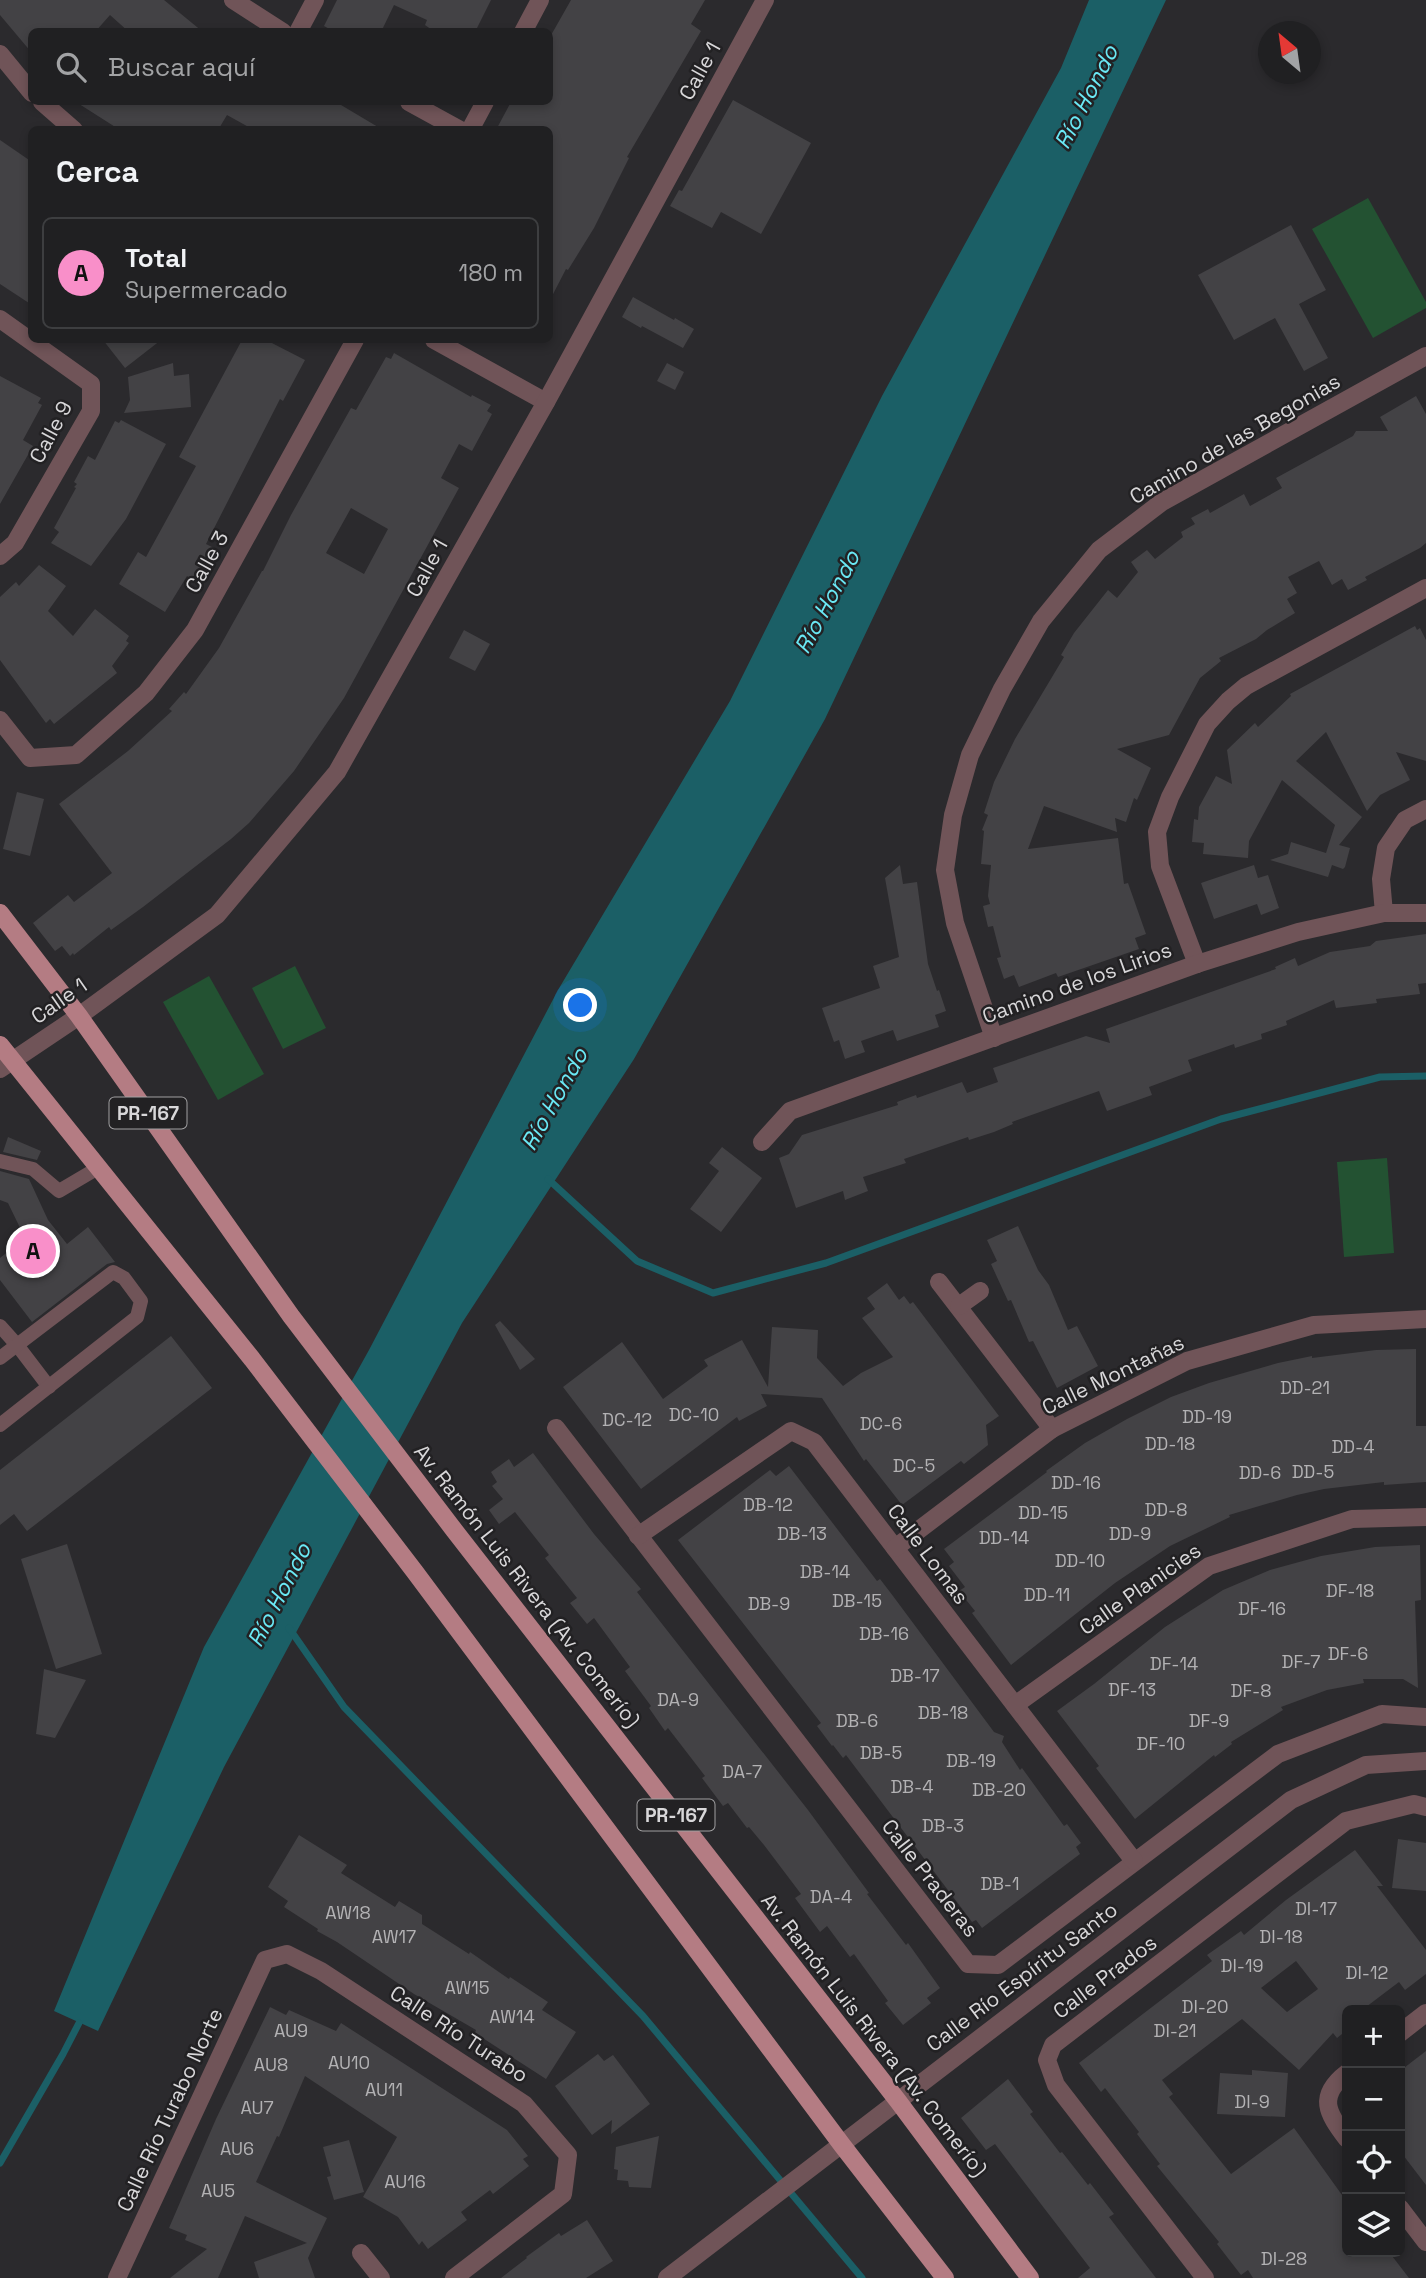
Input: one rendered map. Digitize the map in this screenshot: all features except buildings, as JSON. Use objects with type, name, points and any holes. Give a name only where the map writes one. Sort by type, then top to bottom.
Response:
[{"type":"main road","name":"Av. Ramón Luis Rivera (Av. Comerío)","points":[[0,913],[79,1016],[292,1316],[454,1530],[898,2101],[1030,2278]]},
{"type":"main road","name":"PR-167","points":[[0,1045],[6,1065],[98,1168],[252,1359],[842,2146],[945,2278]]},
{"type":"street","points":[[233,0],[277,28]]},
{"type":"street","points":[[300,28],[315,0]]},
{"type":"street","points":[[525,28],[540,0]]},
{"type":"street","name":"Calle 1","points":[[6,1065],[79,1016],[217,915],[337,772],[546,401],[765,0]]},
{"type":"street","points":[[0,54],[28,90]]},
{"type":"street","points":[[45,105],[69,126]]},
{"type":"street","points":[[414,105],[453,126]]},
{"type":"street","points":[[472,126],[483,105]]},
{"type":"street","name":"Calle 9","points":[[0,319],[28,339]]},
{"type":"street","name":"Calle 9","points":[[0,556],[15,543],[91,411],[91,384],[34,343]]},
{"type":"street","name":"Calle 3","points":[[0,720],[30,758],[76,755],[146,693],[195,630],[353,343]]},
{"type":"street","points":[[440,343],[546,401]]},
{"type":"street","name":"Camino de las Begonias","points":[[994,1038],[955,923],[945,870],[953,815],[970,755],[1002,689],[1041,621],[1099,550],[1163,502],[1426,356]]},
{"type":"street","points":[[1197,964],[1160,866],[1157,832],[1170,797],[1207,724],[1246,686],[1426,588]]},
{"type":"street","points":[[1384,914],[1381,879],[1386,848],[1405,820],[1426,809]]},
{"type":"street","name":"Camino de los Lirios","points":[[762,1142],[790,1111],[1197,964],[1298,932],[1384,914],[1426,913]]},
{"type":"street","points":[[939,1282],[1052,1429]]},
{"type":"street","points":[[959,1306],[980,1291]]},
{"type":"street","name":"Calle Montañas","points":[[895,1548],[1052,1429],[1186,1361],[1314,1325],[1426,1319]]},
{"type":"street","name":"Calle Praderas","points":[[556,1428],[968,1964],[998,1965],[1278,1754],[1382,1714],[1426,1717]]},
{"type":"street","name":"Calle Lomas","points":[[638,1536],[791,1431],[814,1442],[1134,1861]]},
{"type":"street","name":"Calle Planicies","points":[[1015,1705],[1209,1566],[1352,1519],[1426,1517]]},
{"type":"street","name":"Calle Río Espíritu Santo","points":[[667,2278],[1291,1800],[1366,1765],[1426,1760]]},
{"type":"street","name":"Calle Prados","points":[[1205,2278],[1056,2085],[1047,2060],[1053,2045],[1346,1821],[1414,1804],[1426,1807]]},
{"type":"street","name":"Calle Río Turabo","points":[[265,1960],[287,1954],[321,1971],[524,2104],[568,2155],[562,2194],[453,2278]]},
{"type":"street","name":"Calle Río Turabo Norte","points":[[117,2278],[265,1960]]},
{"type":"street","points":[[1405,2029],[1426,2012]]},
{"type":"street","points":[[1342,2077],[1330,2091],[1327,2105],[1332,2119],[1342,2132]]},
{"type":"street","points":[[1405,2215],[1426,2242]]},
{"type":"street","points":[[361,2253],[380,2278]]},
{"type":"lane","points":[[0,1161],[33,1169],[59,1191],[98,1168]]},
{"type":"lane","points":[[0,1358],[113,1272],[124,1278],[141,1301],[137,1317],[0,1426]]},
{"type":"lane","points":[[0,1326],[49,1387]]},
{"type":"green space","points":[[1368,198],[1426,302],[1426,308],[1373,338],[1312,229]]},
{"type":"green space","points":[[295,966],[326,1028],[283,1049],[252,988]]},
{"type":"green space","points":[[209,976],[264,1074],[218,1100],[163,1002]]},
{"type":"green space","points":[[1387,1158],[1394,1253],[1344,1257],[1337,1162]]},
{"type":"water","name":"Río Hondo","points":[[1089,0],[1166,0],[825,719],[634,1059],[462,1323],[224,1767],[98,2031],[54,2011],[204,1647],[369,1350],[558,990],[730,701],[882,396],[1061,68]]},
{"type":"waterway","points":[[548,1179],[637,1261],[713,1293],[826,1263],[1221,1119],[1380,1077],[1426,1076]]},
{"type":"waterway","points":[[289,1628],[344,1707],[643,2016],[862,2278]]},
{"type":"waterway","name":"Río Hondo","points":[[0,2163],[79,2023]]},
{"type":"place","name":"Total","points":[[33,1251]]}]
